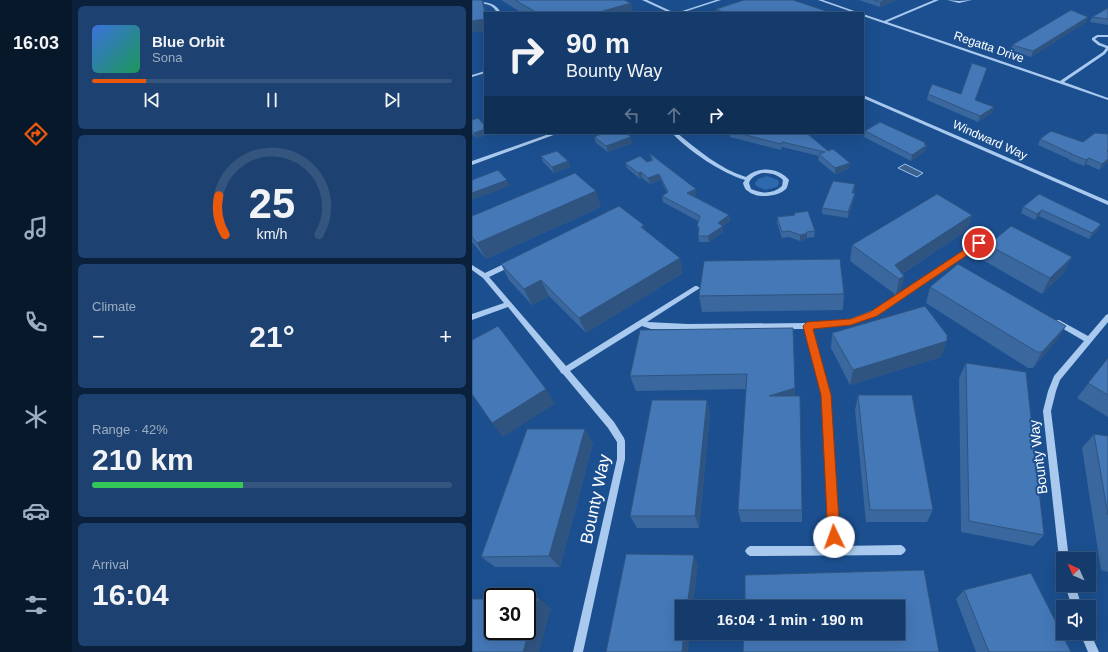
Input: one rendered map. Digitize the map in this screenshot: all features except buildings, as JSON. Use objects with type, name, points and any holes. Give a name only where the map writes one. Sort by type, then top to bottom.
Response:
[{"type":"street","points":[[644,0],[671,12]]},
{"type":"street","points":[[681,12],[719,0]]},
{"type":"street","points":[[820,0],[855,12]]},
{"type":"street","points":[[884,22],[937,0]]},
{"type":"street","points":[[949,0],[959,2],[970,0]]},
{"type":"street","points":[[472,3],[493,5],[497,7],[499,12]]},
{"type":"street","name":"Regatta Drive","points":[[864,15],[1108,99]]},
{"type":"street","points":[[1060,83],[1104,53],[1108,47],[1099,44],[1093,39],[1097,36],[1108,36]]},
{"type":"street","points":[[472,76],[484,72]]},
{"type":"street","name":"Windward Way","points":[[864,96],[1108,203]]},
{"type":"street","points":[[472,162],[553,134]]},
{"type":"street","points":[[675,134],[727,172],[737,177],[747,179],[756,173],[769,171],[781,174],[786,180],[787,184],[778,192],[761,194],[749,190],[746,183],[747,179]]},
{"type":"street","points":[[640,323],[650,326],[665,327],[807,326],[851,322],[874,314],[955,264],[979,243]]},
{"type":"street","points":[[485,276],[520,260]]},
{"type":"street","name":"Bounty Way","points":[[472,267],[485,276],[507,305],[618,435],[622,449],[578,652]]},
{"type":"street","points":[[564,371],[696,288]]},
{"type":"street","points":[[472,317],[507,305]]},
{"type":"street","name":"Bounty Way","points":[[1063,552],[1047,410],[1057,378],[1108,317]]},
{"type":"street","points":[[1052,319],[1088,340]]},
{"type":"street","points":[[807,326],[826,395],[835,550]]},
{"type":"street","points":[[750,551],[901,550]]},
{"type":"street","points":[[1088,640],[1094,652]]},
{"type":"shaded area","points":[[905,164],[923,173],[917,177],[898,168]]},
{"type":"shaded area","points":[[767,176],[778,180],[779,183],[777,187],[765,190],[756,186],[755,183],[758,179]]},
{"type":"route","points":[[834,537],[826,395],[807,326],[851,322],[874,314],[903,296],[979,243]]}]
